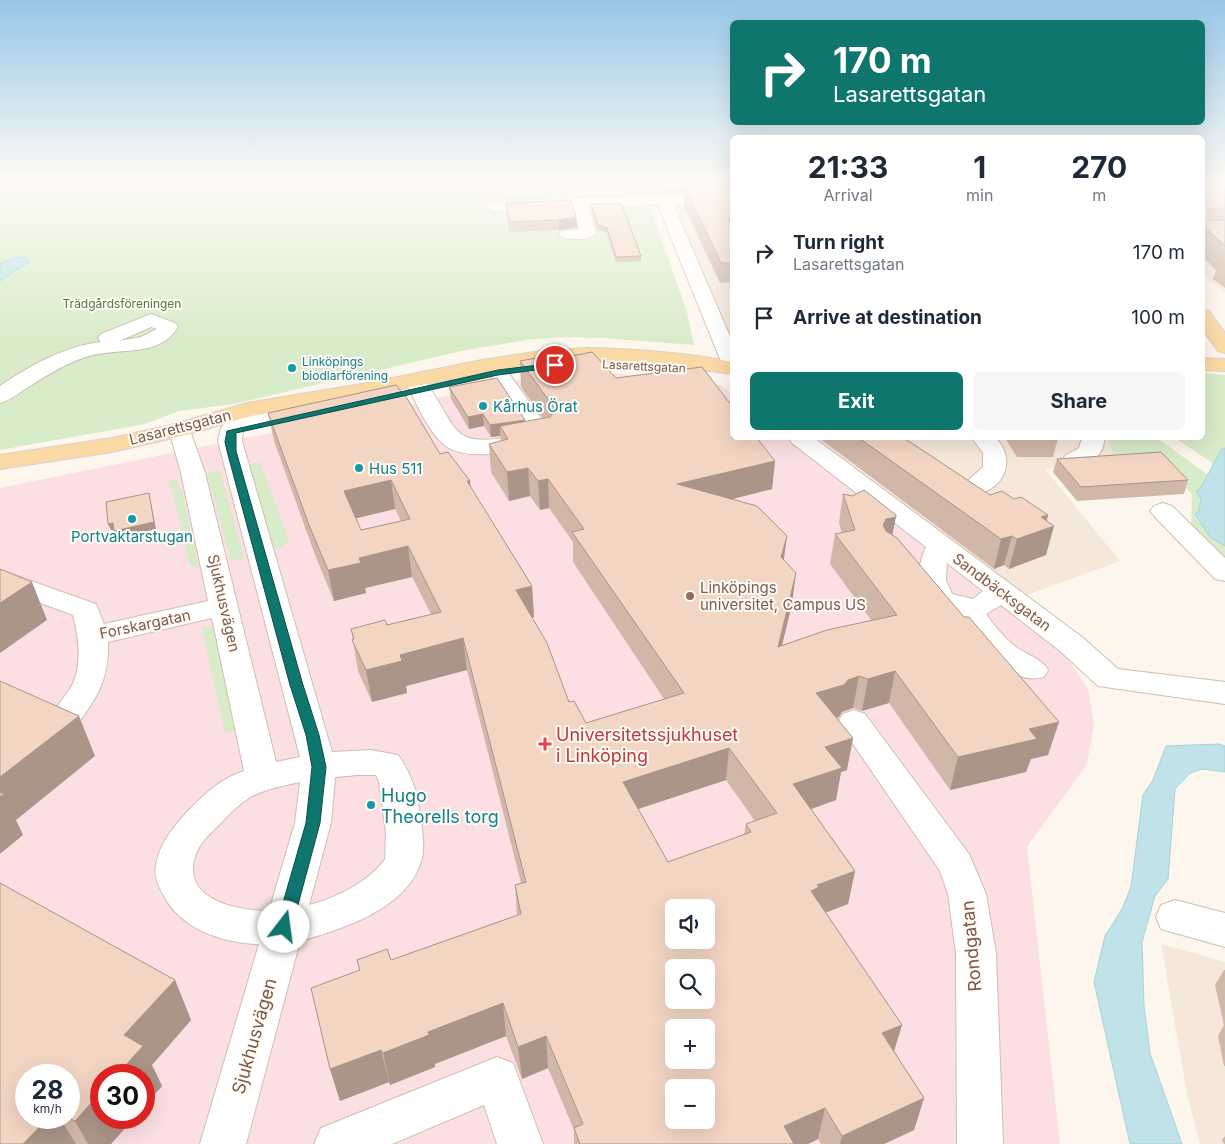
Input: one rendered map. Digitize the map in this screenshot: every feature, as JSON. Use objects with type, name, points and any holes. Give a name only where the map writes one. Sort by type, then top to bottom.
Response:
[{"type":"main road","points":[[1205,304],[1224,319]]},
{"type":"main road","points":[[1205,319],[1225,347]]},
{"type":"main road","points":[[1205,354],[1225,355]]},
{"type":"main road","name":"Lasarettsgatan","points":[[0,462],[77,450],[232,431],[503,362],[570,355],[610,355],[684,361],[730,369]]},
{"type":"main road","name":"Lasarettsgatan","points":[[0,475],[64,465],[182,436],[214,418],[248,410],[359,392],[542,366],[602,364],[730,369]]},
{"type":"main road","points":[[1205,364],[1225,365]]},
{"type":"street","points":[[679,235],[708,301],[730,359]]},
{"type":"street","points":[[0,396],[80,351],[153,340],[165,334],[168,327],[151,320],[108,338]]},
{"type":"street","points":[[417,384],[444,431],[456,443],[489,447],[543,438],[498,372]]},
{"type":"street","name":"Lasarettsgatan","points":[[232,431],[238,422],[244,419],[359,392]]},
{"type":"street","name":"Sjukhusvägen","points":[[223,1144],[313,823],[319,767],[312,735],[296,685],[231,451],[232,431]]},
{"type":"street","name":"Sjukhusvägen","points":[[182,436],[225,606],[263,778]]},
{"type":"street","name":"Sandbäcksgatan","points":[[803,440],[855,479],[928,559],[999,590],[1071,644],[1109,679],[1225,693]]},
{"type":"street","points":[[972,488],[989,478],[993,474],[996,465],[996,454],[986,440]]},
{"type":"street","points":[[1074,460],[1090,451],[1093,440]]},
{"type":"street","points":[[849,507],[855,479]]},
{"type":"street","points":[[1163,510],[1225,573]]},
{"type":"street","points":[[928,559],[932,583],[942,600],[968,608],[983,606],[991,602],[999,590]]},
{"type":"street","name":"Forskargatan","points":[[0,578],[86,610],[93,636],[225,606]]},
{"type":"street","points":[[968,608],[982,630],[1005,654],[1033,670]]},
{"type":"street","points":[[65,718],[88,688],[94,663],[93,636]]},
{"type":"street","name":"Rondgatan","points":[[854,722],[956,866],[967,894],[976,953],[977,1081],[980,1144]]},
{"type":"street","points":[[359,761],[386,764],[399,784],[404,847],[401,865],[385,886],[367,897],[307,923],[284,927],[225,922],[204,913],[176,884],[173,874],[174,858],[193,828],[238,788],[263,778],[319,767],[359,761]]},
{"type":"street","points":[[1175,917],[1225,930]]},
{"type":"street","points":[[337,1144],[497,1078],[520,1144]]},
{"type":"shaded area","points":[[686,235],[730,235],[730,334]]},
{"type":"shaded area","points":[[1205,242],[1225,242],[1225,293],[1205,277]]},
{"type":"shaded area","name":"Universitetssjukhuset i Linköping","points":[[583,373],[624,374],[720,385],[730,392],[730,440],[792,440],[1058,645],[1088,689],[1094,724],[1087,764],[1027,847],[1060,1144],[0,1144],[0,488],[389,409],[531,377]]},
{"type":"shaded area","points":[[814,440],[1108,440],[1116,463],[1045,469],[1120,561],[1027,595]]},
{"type":"shaded area","points":[[1161,944],[1225,962],[1225,1144],[1200,1144],[1187,1093]]},
{"type":"green space","name":"Trädgårdsföreningen","points":[[0,235],[660,235],[687,312],[694,345],[604,338],[562,337],[526,340],[466,350],[234,404],[179,411],[145,424],[0,450]]},
{"type":"green space","points":[[1205,373],[1225,375],[1225,448],[1214,464],[1178,440],[1205,440]]},
{"type":"green space","points":[[1108,440],[1160,440],[1208,475],[1200,489],[1196,491],[1201,499],[1199,511],[1210,537],[1225,546],[1225,562],[1197,535],[1191,525],[1192,494],[1156,460],[1116,463]]},
{"type":"green space","points":[[260,462],[289,540],[285,546],[275,549],[246,465]]},
{"type":"green space","points":[[220,471],[244,558],[231,561],[207,473]]},
{"type":"green space","points":[[176,479],[182,491],[199,568],[190,566],[173,493],[167,481]]},
{"type":"green space","points":[[212,626],[215,628],[238,731],[225,734],[202,627]]},
{"type":"water","points":[[16,257],[26,258],[29,262],[0,281],[0,264]]},
{"type":"water","points":[[1225,448],[1225,546],[1210,537],[1195,514],[1199,511],[1201,499],[1196,491],[1200,489],[1221,450]]},
{"type":"water","points":[[1219,744],[1225,746],[1225,772],[1202,769],[1190,773],[1175,789],[1168,879],[1155,896],[1142,942],[1144,1006],[1150,1053],[1182,1144],[1130,1144],[1094,982],[1105,936],[1122,909],[1131,887],[1143,795],[1153,780],[1166,746]]},
{"type":"building","points":[[609,235],[633,235],[641,256],[616,257]]},
{"type":"building","points":[[708,235],[730,235],[730,263],[721,263]]},
{"type":"building","points":[[1213,235],[1225,235],[1225,246]]},
{"type":"building","points":[[592,352],[616,378],[702,367],[730,403],[730,440],[759,440],[775,461],[677,484],[757,506],[787,536],[781,557],[796,573],[778,647],[827,630],[897,615],[835,534],[855,530],[843,494],[852,496],[864,490],[896,515],[896,517],[886,519],[883,525],[886,531],[897,538],[964,617],[969,617],[1059,722],[1029,729],[1037,739],[958,757],[895,671],[868,679],[859,676],[848,680],[844,685],[816,693],[853,738],[825,747],[842,768],[793,784],[855,871],[817,885],[819,887],[811,891],[902,1025],[882,1033],[924,1098],[842,1136],[825,1108],[784,1126],[794,1144],[580,1144],[574,1128],[583,1124],[546,1036],[518,1047],[503,1003],[428,1032],[429,1035],[383,1053],[381,1050],[330,1069],[311,988],[360,970],[357,960],[387,949],[391,960],[521,914],[515,885],[526,882],[463,638],[400,655],[402,661],[366,670],[352,640],[354,639],[351,629],[385,620],[387,625],[441,612],[408,546],[359,558],[361,563],[328,570],[309,525],[268,413],[396,385],[408,400],[440,454],[448,452],[470,481],[467,481],[532,586],[516,590],[547,643],[569,702],[574,701],[586,723],[684,693],[572,532],[584,529],[548,479],[538,481],[528,468],[507,472],[489,444],[508,439],[500,426],[550,417],[556,410],[520,361],[563,353],[567,357]],"holes":[[[391,480],[410,519],[361,530],[344,491]],[[729,748],[777,813],[746,824],[751,832],[668,862],[623,782]]]},
{"type":"building","name":"Kårhus Örat","points":[[497,378],[525,420],[490,425],[483,414],[468,417],[449,387]]},
{"type":"building","points":[[862,440],[907,440],[990,495],[1002,491],[1014,499],[1021,497],[1048,515],[1041,517],[1054,526],[1017,539],[1012,536],[1001,539]]},
{"type":"building","points":[[1161,452],[1188,480],[1081,487],[1057,459]]},
{"type":"building","name":"Portvaktarstugan","points":[[149,493],[154,522],[114,531],[113,523],[108,524],[106,502]]},
{"type":"building","points":[[0,569],[32,582],[0,603]]},
{"type":"building","points":[[0,681],[79,716],[0,777]]},
{"type":"building","points":[[0,883],[175,980],[124,1035],[143,1046],[127,1064],[90,1064],[90,1104],[80,1115],[80,1064],[15,1064],[15,1129],[37,1129],[23,1144],[0,1144]]},
{"type":"place","name":"Linköpings biodlarförening","points":[[292,368]]},
{"type":"place","name":"Kårhus Örat","points":[[483,406]]},
{"type":"place","name":"Hus 511","points":[[359,468]]},
{"type":"place","name":"Portvaktarstugan","points":[[132,519]]},
{"type":"place","name":"Linköpings universitet, Campus US","points":[[690,596]]},
{"type":"place","name":"Universitetssjukhuset i Linköping","points":[[545,744]]},
{"type":"place","name":"Hugo Theorells torg","points":[[371,805]]},
{"type":"route","points":[[284,927],[313,823],[319,767],[312,735],[296,685],[231,451],[232,431],[498,372],[555,365]]}]
